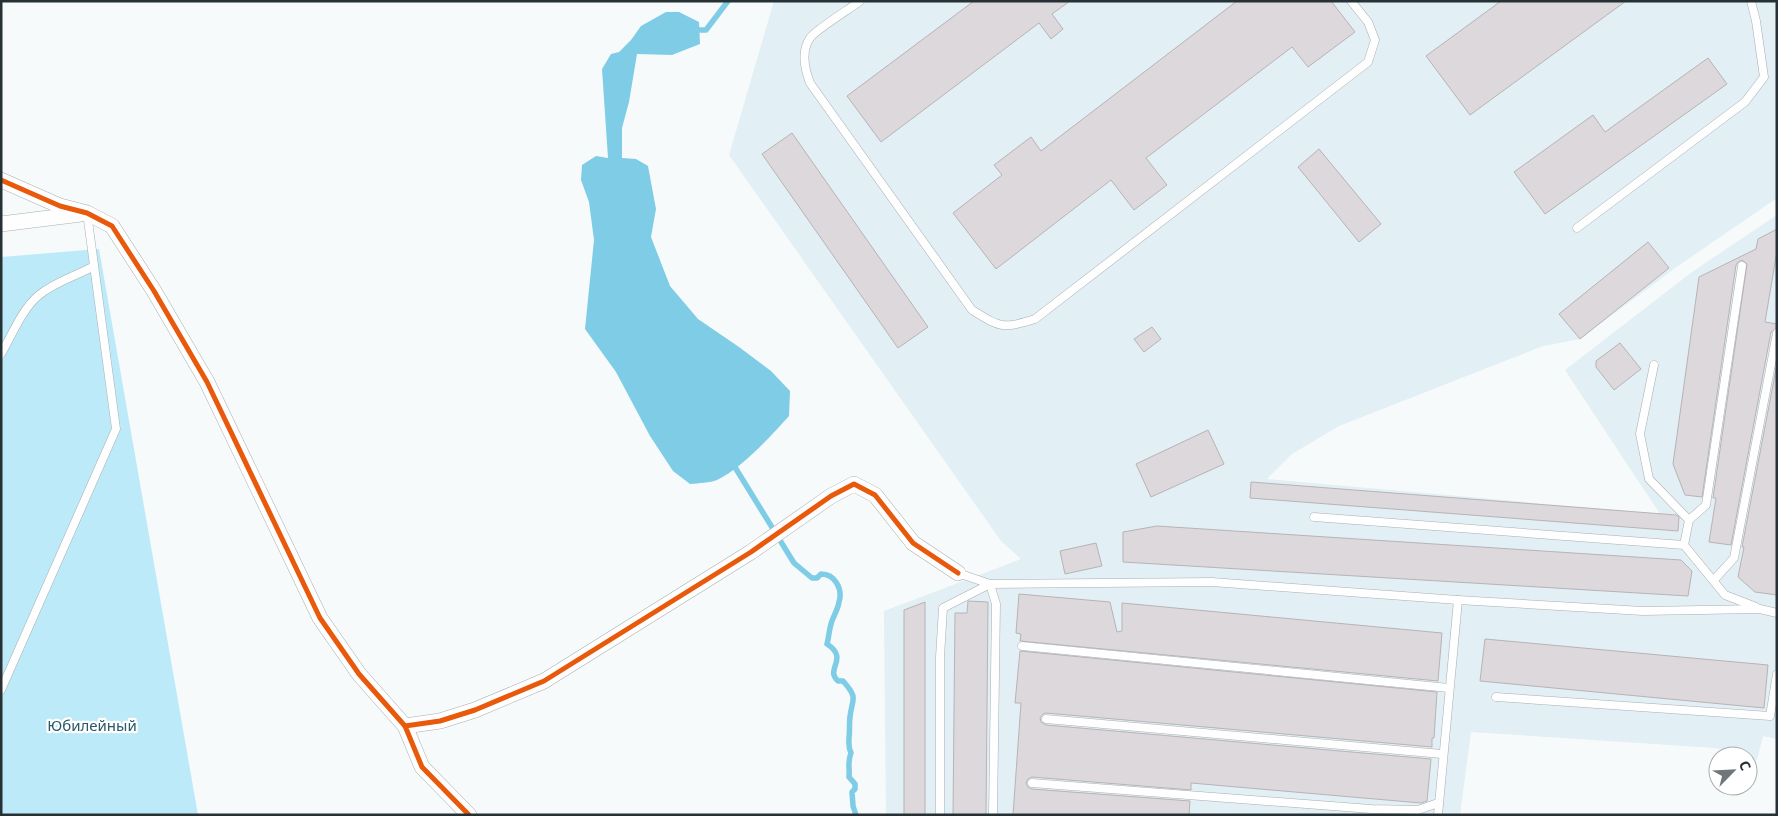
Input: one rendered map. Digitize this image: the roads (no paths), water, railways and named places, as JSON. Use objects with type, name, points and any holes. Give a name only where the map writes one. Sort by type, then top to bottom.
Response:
[{"type":"street","points":[[1,180],[60,206],[87,213],[112,226],[154,291],[207,382],[320,618],[359,674],[405,726],[422,767],[469,815]]},
{"type":"street","points":[[1,224],[87,213]]},
{"type":"street","points":[[405,726],[440,721],[475,710],[544,681],[752,552],[830,496],[854,484],[875,495],[913,543],[958,573]]},
{"type":"lane","points":[[860,1],[810,37],[805,55],[806,72],[810,83],[972,310],[995,324],[1013,326],[1035,318],[1368,62],[1375,40],[1368,22],[1351,1]]},
{"type":"lane","points":[[1577,228],[1745,102],[1764,77],[1752,1]]},
{"type":"lane","points":[[1,690],[116,429],[87,213]]},
{"type":"lane","points":[[1,354],[37,296],[51,286],[94,266]]},
{"type":"lane","points":[[1684,545],[1689,520],[1706,504],[1742,266]]},
{"type":"lane","points":[[1714,580],[1734,558],[1777,333]]},
{"type":"lane","points":[[1654,365],[1640,434],[1649,479],[1689,520]]},
{"type":"lane","points":[[1314,517],[1684,545],[1725,595],[1760,609],[1777,613]]},
{"type":"lane","points":[[958,573],[990,584],[1212,582],[1643,611],[1760,609]]},
{"type":"lane","points":[[940,815],[940,657],[942,608],[990,584]]},
{"type":"lane","points":[[990,584],[996,604],[993,815]]},
{"type":"lane","points":[[1438,815],[1442,754],[1458,600]]},
{"type":"lane","points":[[1022,646],[1449,688]]},
{"type":"lane","points":[[1496,697],[1770,716],[1777,674]]},
{"type":"lane","points":[[1046,719],[1442,754]]},
{"type":"lane","points":[[1032,783],[1372,809],[1418,810],[1438,803]]},
{"type":"waterway","points":[[692,30],[706,30],[728,1]]},
{"type":"waterway","points":[[733,464],[794,563],[812,578],[817,578],[821,574],[826,575],[834,579],[839,587],[840,597],[827,644],[834,649],[836,654],[834,677],[838,681],[843,681],[853,695],[850,722],[849,749],[851,753],[849,777],[855,784],[855,789],[852,792],[856,815]]},
{"type":"park label","name":"Юбилейный","points":[[92,725]]}]
